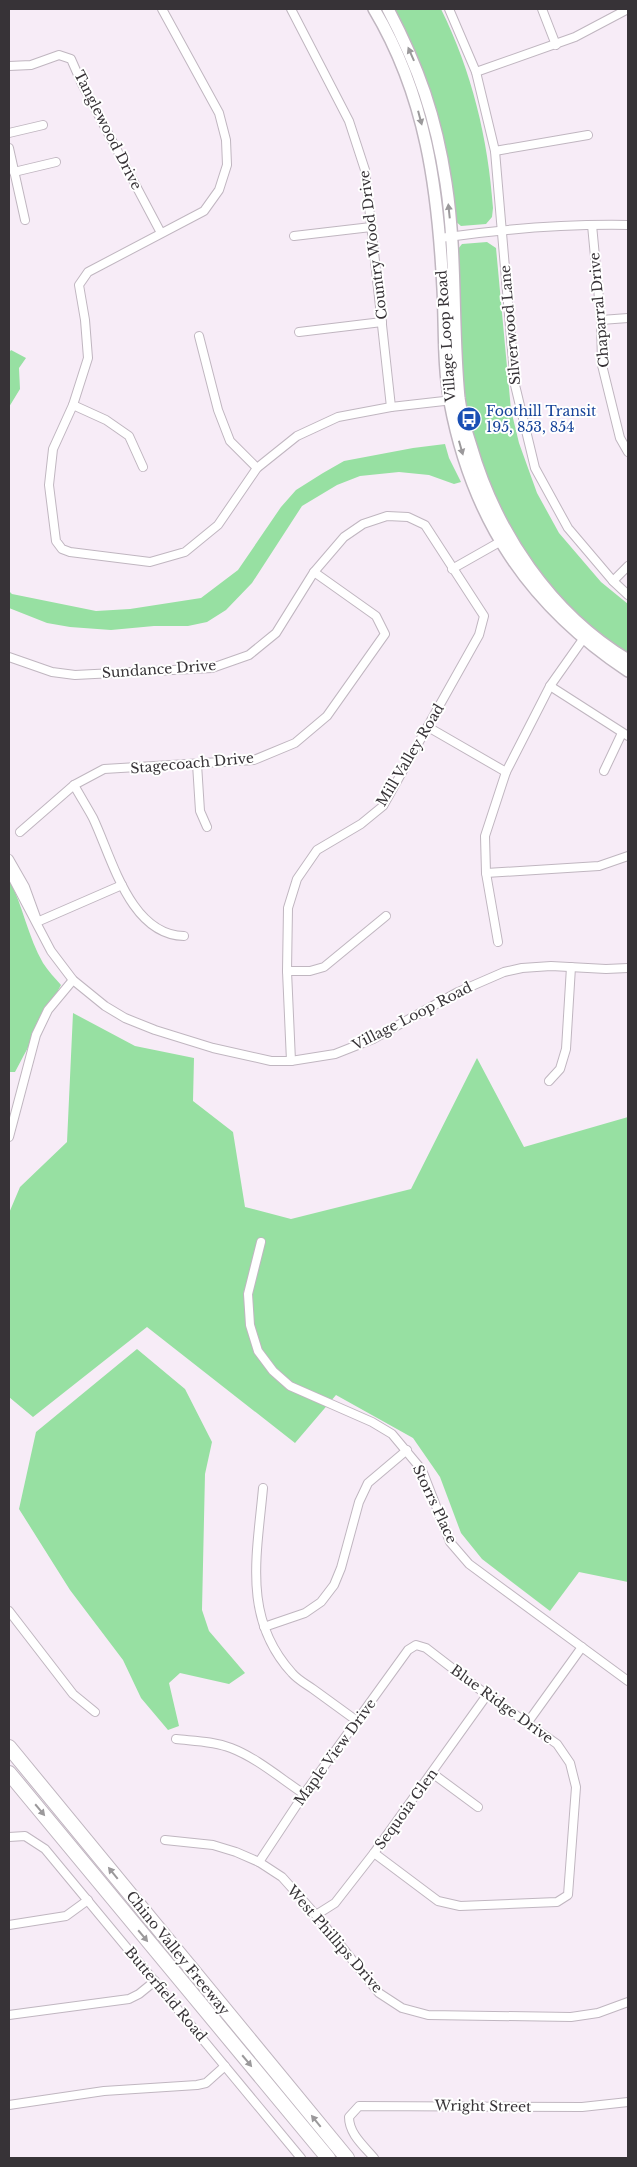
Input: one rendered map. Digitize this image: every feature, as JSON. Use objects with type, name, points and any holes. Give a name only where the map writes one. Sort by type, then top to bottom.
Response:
[{"type":"highway","name":"Chino Valley Freeway","points":[[9,1747],[347,2158]]},
{"type":"highway","name":"Chino Valley Freeway","points":[[9,1773],[328,2158]]},
{"type":"main road","name":"Village Loop Road","points":[[374,9],[387,30],[406,73],[419,112],[446,237]]},
{"type":"main road","name":"Village Loop Road","points":[[388,9],[418,69],[430,105],[446,184],[446,237],[454,400],[476,465],[504,540],[523,559],[586,636],[628,672]]},
{"type":"main road","name":"Village Loop Road","points":[[586,636],[628,660]]},
{"type":"street","points":[[162,9],[219,113],[226,140],[227,165],[219,190],[204,211],[88,272],[79,285],[85,320],[88,358],[73,405],[54,449],[49,485],[56,541],[62,549],[70,552],[150,562],[184,552],[218,525],[257,468],[297,436],[338,417],[390,407],[454,400]]},
{"type":"street","name":"Country Wood Drive","points":[[291,9],[349,121],[365,170],[390,407]]},
{"type":"street","name":"Silverwood Lane","points":[[449,9],[476,72],[495,150],[515,385],[535,468],[568,528],[613,581],[628,595]]},
{"type":"street","points":[[542,9],[556,45]]},
{"type":"street","points":[[476,72],[556,45],[628,9]]},
{"type":"street","name":"Tanglewood Drive","points":[[9,66],[31,65],[59,55],[71,59],[82,84],[161,233]]},
{"type":"street","points":[[9,133],[43,125]]},
{"type":"street","points":[[495,150],[588,135]]},
{"type":"street","points":[[9,148],[25,220]]},
{"type":"street","points":[[14,172],[56,162]]},
{"type":"street","points":[[446,237],[592,225],[628,225]]},
{"type":"street","name":"Chaparral Drive","points":[[592,225],[601,320],[602,365],[620,438],[628,452]]},
{"type":"street","points":[[294,236],[371,227]]},
{"type":"street","points":[[601,320],[628,318]]},
{"type":"street","points":[[299,332],[382,322]]},
{"type":"street","points":[[199,336],[218,410],[230,441],[257,468]]},
{"type":"street","points":[[73,405],[106,420],[129,436],[143,467]]},
{"type":"street","name":"Sundance Drive","points":[[9,657],[52,672],[76,675],[212,668],[249,655],[276,633],[314,572],[344,537],[363,524],[387,516],[408,517],[426,525]]},
{"type":"street","name":"Mill Valley Road","points":[[291,1061],[287,971],[288,908],[297,878],[317,850],[361,824],[383,806],[479,635],[484,616],[452,569],[426,525]]},
{"type":"street","points":[[452,569],[504,540]]},
{"type":"street","points":[[613,581],[628,566]]},
{"type":"street","name":"Stagecoach Drive","points":[[20,832],[74,784],[104,769],[254,760],[295,744],[327,716],[385,634],[376,616],[314,572]]},
{"type":"street","points":[[498,942],[486,873],[485,836],[506,772],[550,686],[586,636]]},
{"type":"street","points":[[550,686],[625,734],[604,771]]},
{"type":"street","points":[[428,727],[506,772]]},
{"type":"street","points":[[197,764],[200,811],[206,827]]},
{"type":"street","points":[[74,784],[92,817],[122,885],[138,913],[162,933],[171,936],[184,936]]},
{"type":"street","points":[[486,873],[599,866],[628,856]]},
{"type":"street","name":"Village Loop Road","points":[[9,859],[25,887],[37,922],[51,951],[73,980],[105,1006],[125,1018],[156,1030],[252,1058],[291,1061],[336,1054],[374,1039],[464,988],[504,972],[522,968],[628,968]]},
{"type":"street","name":"Village Loop Road","points":[[9,871],[30,914],[37,922]]},
{"type":"street","points":[[37,922],[122,885]]},
{"type":"street","points":[[287,971],[310,971],[324,967],[386,916]]},
{"type":"street","points":[[549,1081],[560,1069],[566,1049],[571,967]]},
{"type":"street","points":[[9,1136],[36,1035],[48,1010],[73,980]]},
{"type":"street","name":"Storrs Place","points":[[261,1242],[248,1294],[250,1325],[258,1351],[273,1371],[290,1386],[372,1422],[392,1434],[422,1470],[450,1542],[469,1564],[628,1681]]},
{"type":"street","points":[[264,1627],[305,1613],[321,1602],[334,1585],[341,1568],[359,1502],[368,1483],[407,1450]]},
{"type":"street","points":[[264,1488],[257,1556],[256,1601],[264,1627],[274,1649],[293,1675],[357,1721]]},
{"type":"street","points":[[9,1611],[73,1694],[95,1712]]},
{"type":"street","name":"Maple View Drive","points":[[259,1862],[304,1794],[408,1650],[416,1645]]},
{"type":"street","name":"Blue Ridge Drive","points":[[374,1853],[438,1901],[460,1906],[557,1902],[568,1895],[576,1787],[570,1763],[557,1744],[487,1695],[426,1648],[416,1645]]},
{"type":"street","points":[[528,1722],[582,1647]]},
{"type":"street","name":"Sequoia Glen","points":[[316,1915],[335,1903],[374,1853],[487,1695]]},
{"type":"street","points":[[176,1739],[208,1742],[230,1748],[248,1756],[304,1794]]},
{"type":"street","points":[[432,1773],[478,1807]]},
{"type":"street","name":"Butterfield Road","points":[[9,1837],[25,1836],[45,1848],[301,2158]]},
{"type":"street","name":"West Phillips Drive","points":[[165,1840],[213,1845],[259,1862],[282,1877],[316,1915],[379,1993],[402,2008],[428,2015],[571,2017],[598,2013],[628,2002]]},
{"type":"street","points":[[9,1925],[66,1916],[88,1900]]},
{"type":"street","points":[[9,2015],[128,1999],[155,1981]]},
{"type":"street","points":[[9,2105],[104,2091],[197,2085],[206,2083],[225,2066]]},
{"type":"street","name":"Wright Street","points":[[374,2158],[352,2131],[349,2123],[352,2111],[359,2106],[370,2104],[582,2107],[628,2102]]},
{"type":"green space","points":[[391,9],[441,9],[452,33],[470,81],[483,131],[493,208],[492,217],[486,224],[461,226],[454,220],[447,175]]},
{"type":"green space","points":[[487,242],[496,248],[511,410],[519,443],[537,493],[559,533],[601,582],[628,604],[628,655],[601,636],[574,613],[550,586],[508,524],[491,492],[479,459],[466,405],[461,338],[458,249],[462,244]]},
{"type":"green space","points":[[11,350],[26,358],[19,368],[20,389],[9,407],[9,353]]},
{"type":"green space","points":[[445,444],[449,458],[461,482],[454,484],[429,475],[399,472],[360,476],[337,485],[302,506],[252,583],[226,610],[207,622],[188,626],[154,626],[111,630],[47,623],[9,608],[9,591],[12,594],[96,611],[130,609],[201,598],[238,570],[281,507],[296,490],[344,461]]},
{"type":"green space","points":[[9,879],[38,953],[45,966],[61,985],[15,1072],[9,1072]]},
{"type":"green space","points":[[73,1013],[135,1046],[194,1058],[193,1101],[233,1132],[245,1207],[291,1219],[411,1189],[477,1058],[524,1147],[628,1117],[628,1582],[579,1572],[550,1611],[482,1559],[461,1533],[440,1477],[413,1438],[336,1395],[295,1443],[147,1327],[33,1417],[9,1397],[9,1213],[20,1187],[67,1142]]},
{"type":"green space","points":[[137,1349],[185,1389],[212,1442],[205,1474],[202,1610],[209,1631],[245,1673],[229,1684],[180,1673],[169,1683],[179,1726],[168,1730],[141,1698],[123,1660],[70,1590],[19,1509],[36,1432]]},
{"type":"place","name":"Foothill Transit 195, 853, 854","points":[[469,419]]}]
